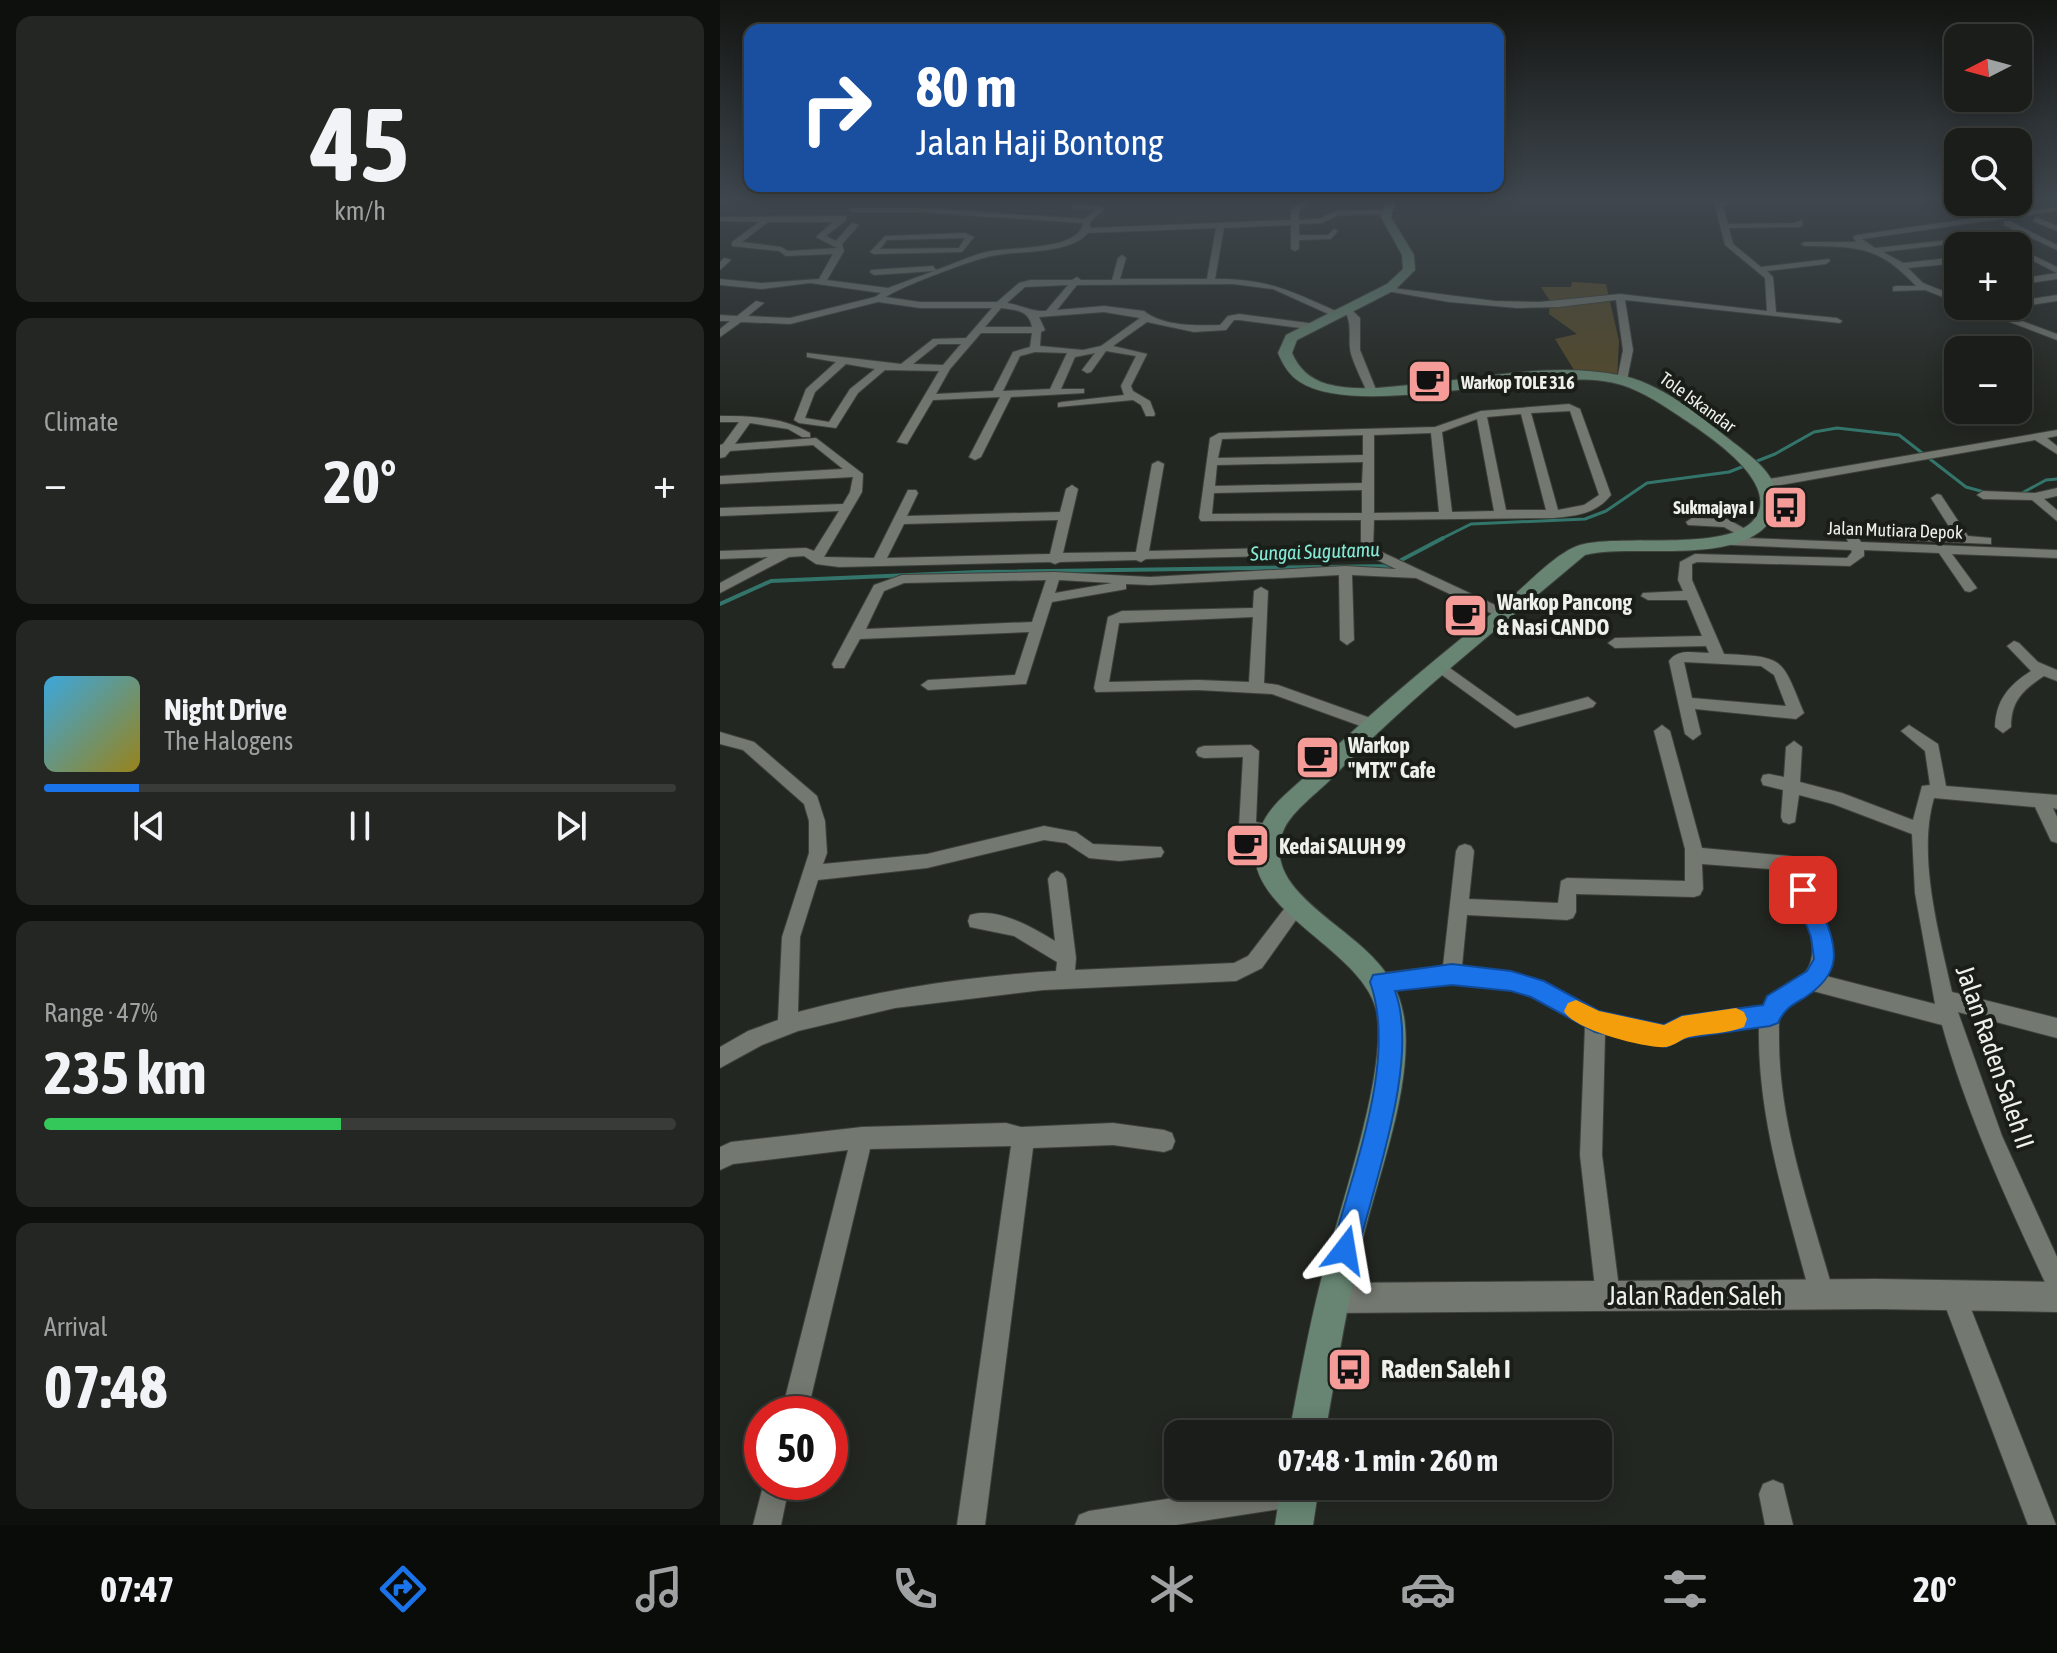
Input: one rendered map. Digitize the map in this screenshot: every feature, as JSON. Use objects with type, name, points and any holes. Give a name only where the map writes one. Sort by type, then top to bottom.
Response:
[{"type":"main road","name":"Tole Iskandar","points":[[1406,272],[1403,278],[1385,290],[1308,326],[1291,338],[1285,353],[1292,369],[1322,387],[1372,392],[1581,375],[1622,380],[1648,389],[1762,476]]},
{"type":"main road","points":[[1310,1420],[1332,1298],[1387,1083],[1393,1035],[1390,1007],[1381,982],[1357,953],[1276,888],[1266,868],[1270,831],[1275,821],[1371,724],[1579,551],[1601,544],[1749,538],[1766,513],[1772,492],[1762,476]]},
{"type":"street","points":[[822,281],[826,272]]},
{"type":"street","points":[[867,288],[874,272]]},
{"type":"street","points":[[878,299],[889,291],[935,272]]},
{"type":"street","points":[[1116,280],[1118,272]]},
{"type":"street","points":[[1211,279],[1212,272]]},
{"type":"street","points":[[1764,272],[1772,288],[1772,313]]},
{"type":"street","points":[[1906,272],[1925,288],[1944,295]]},
{"type":"street","points":[[2032,279],[2057,273]]},
{"type":"street","points":[[903,442],[946,368],[999,305],[1025,284],[1077,280],[1211,279],[1275,287],[1355,318],[1354,356],[1372,392]]},
{"type":"street","points":[[1048,315],[1077,280]]},
{"type":"street","points":[[720,282],[761,286],[822,281]]},
{"type":"street","points":[[822,281],[824,285],[889,291]]},
{"type":"street","points":[[826,311],[846,286]]},
{"type":"street","points":[[1896,289],[1925,288]]},
{"type":"street","points":[[1385,290],[1435,298],[1536,304],[1560,304],[1588,297],[1620,297],[1837,321]]},
{"type":"street","points":[[2032,296],[2040,300]]},
{"type":"street","points":[[1620,297],[1628,350],[1622,380]]},
{"type":"street","points":[[2032,301],[2057,298]]},
{"type":"street","points":[[720,318],[784,322],[878,299],[920,305],[999,305],[1024,308],[1033,315],[1040,330],[1035,349]]},
{"type":"street","points":[[720,334],[759,303]]},
{"type":"street","points":[[1033,315],[1122,309],[1144,314],[1145,319]]},
{"type":"street","points":[[1087,370],[1104,348],[1145,319],[1206,330],[1223,328],[1231,318],[1239,317],[1308,326]]},
{"type":"street","points":[[2012,320],[2057,337]]},
{"type":"street","points":[[2035,328],[2057,325]]},
{"type":"street","points":[[980,330],[1040,330]]},
{"type":"street","points":[[903,368],[936,341],[970,341]]},
{"type":"street","points":[[975,457],[1016,354],[1035,349],[1079,351],[1104,348],[1142,354],[1126,386],[1132,397]]},
{"type":"street","points":[[1054,392],[1069,359],[1079,351]]},
{"type":"street","points":[[810,355],[883,367],[946,368]]},
{"type":"street","points":[[845,360],[810,391],[799,420],[832,426],[854,391],[883,367]]},
{"type":"street","points":[[929,397],[1080,391]]},
{"type":"street","points":[[1062,405],[1132,397],[1146,403],[1150,414]]},
{"type":"street","points":[[1575,408],[1605,495],[1599,503],[1580,512],[1553,514],[1370,515],[1212,521],[1205,518],[1214,440],[1219,436],[1436,430],[1481,414],[1575,408]]},
{"type":"street","points":[[1525,409],[1553,514]]},
{"type":"street","points":[[1481,414],[1501,514]]},
{"type":"street","points":[[720,419],[747,419],[791,426],[816,441],[860,479],[817,557]]},
{"type":"street","points":[[722,451],[747,419]]},
{"type":"street","points":[[1436,430],[1446,516]]},
{"type":"street","points":[[1369,433],[1371,552]]},
{"type":"street","points":[[1762,476],[1917,458],[2057,433]]},
{"type":"street","points":[[2037,436],[2057,451]]},
{"type":"street","points":[[722,451],[816,441]]},
{"type":"street","points":[[1211,462],[1368,458]]},
{"type":"street","points":[[1141,558],[1158,464]]},
{"type":"street","points":[[720,480],[854,472]]},
{"type":"street","points":[[1208,490],[1370,486]]},
{"type":"street","points":[[1055,560],[1072,489]]},
{"type":"street","points":[[879,562],[912,493]]},
{"type":"street","points":[[1983,495],[2045,495],[2057,506]]},
{"type":"street","points":[[2045,495],[2057,517]]},
{"type":"street","points":[[1937,498],[1963,539]]},
{"type":"street","points":[[720,512],[847,507]]},
{"type":"street","points":[[899,520],[1065,516]]},
{"type":"street","points":[[1692,522],[1727,523],[1776,561]]},
{"type":"street","name":"Jalan Mutiara Depok","points":[[1749,538],[1854,541],[1943,550],[2057,554]]},
{"type":"street","name":"Jalan Mutiara Depok","points":[[1749,538],[1854,541],[1963,539],[2057,544]]},
{"type":"street","points":[[1718,657],[1685,580],[1686,562],[1695,558],[1850,562],[1858,556],[1854,541]]},
{"type":"street","points":[[1943,550],[1970,588]]},
{"type":"street","points":[[720,555],[806,552],[821,561],[839,563],[1371,552],[1405,565],[1503,614]]},
{"type":"street","points":[[720,589],[785,553]]},
{"type":"street","points":[[839,664],[879,588],[893,580],[1054,576],[1150,581],[1345,570],[1422,574]]},
{"type":"street","points":[[1345,570],[1347,640]]},
{"type":"street","points":[[928,685],[1021,680],[1054,576]]},
{"type":"street","points":[[1047,599],[1150,581]]},
{"type":"street","points":[[1256,688],[1261,591]]},
{"type":"street","points":[[1648,596],[1691,595]]},
{"type":"street","points":[[1260,612],[1116,618],[1101,688],[1198,685],[1256,688],[1301,697],[1371,724]]},
{"type":"street","points":[[856,634],[1037,627]]},
{"type":"street","points":[[1615,643],[1710,641]]},
{"type":"street","points":[[2014,646],[2041,671],[2057,676]]},
{"type":"street","points":[[1686,703],[1799,720],[1775,668],[1750,658],[1678,658],[1686,703],[1693,734]]},
{"type":"street","points":[[1440,666],[1515,722],[1588,703]]},
{"type":"street","points":[[2003,727],[2002,711],[2013,690],[2041,671]]},
{"type":"street","points":[[1461,907],[1567,912],[1567,886],[1694,889],[1693,850],[1662,731]]},
{"type":"street","name":"Jalan Raden Saleh II","points":[[1909,731],[1932,748],[1933,791],[1921,830],[1919,853],[1931,953],[1944,1008],[1993,1145],[2057,1283]]},
{"type":"street","points":[[724,743],[748,746],[811,801],[817,821],[818,853],[791,937],[788,1022]]},
{"type":"street","points":[[1789,817],[1794,747]]},
{"type":"street","points":[[1204,752],[1251,751],[1247,827],[1270,831]]},
{"type":"street","points":[[1769,780],[1790,784],[1921,830]]},
{"type":"street","points":[[1933,791],[2057,802]]},
{"type":"street","points":[[2036,799],[2043,805],[2057,836]]},
{"type":"street","points":[[811,873],[927,861],[1044,833],[1070,837],[1089,851],[1119,854],[1155,852]]},
{"type":"street","points":[[1693,850],[1700,856],[1783,861],[1793,866],[1822,937],[1825,960],[1810,981],[1775,1004],[1770,1015],[1772,1097],[1822,1295]]},
{"type":"street","points":[[1452,974],[1465,851]]},
{"type":"street","points":[[1057,879],[1067,958],[1065,980]]},
{"type":"street","points":[[720,1058],[788,1022],[922,997],[1065,980],[1236,972],[1255,962],[1297,906]]},
{"type":"street","points":[[977,921],[1018,928],[1067,958]]},
{"type":"street","points":[[1381,982],[1452,974],[1511,981],[1536,988],[1595,1021],[1666,1036],[1682,1027],[1770,1015]]},
{"type":"street","points":[[1810,981],[2057,1028]]},
{"type":"street","points":[[1595,1021],[1591,1155],[1608,1296]]},
{"type":"street","points":[[720,1159],[731,1153],[862,1138],[1006,1134],[1021,1138],[1113,1134],[1164,1141]]},
{"type":"street","points":[[798,1396],[862,1138]]},
{"type":"street","points":[[971,1525],[1021,1138]]},
{"type":"street","points":[[1953,1295],[2042,1525]]},
{"type":"street","name":"Jalan Raden Saleh","points":[[1332,1298],[1522,1301],[1608,1296],[2057,1297]]},
{"type":"street","points":[[1773,1494],[1779,1525]]},
{"type":"street","points":[[767,1525],[773,1500]]},
{"type":"street","points":[[1089,1525],[1298,1501]]},
{"type":"shaded area","points":[[1572,282],[1606,284],[1619,341],[1617,381],[1574,370],[1555,339],[1577,334],[1549,314],[1550,301],[1541,287],[1571,287]]},
{"type":"waterway","name":"Sungai Sugutamu","points":[[1443,538],[1471,524],[1585,519],[1606,511],[1647,483],[1729,472],[1775,454],[1814,432],[1837,428],[1899,435],[1966,487],[1988,493]]},
{"type":"waterway","name":"Sungai Sugutamu","points":[[2022,493],[2046,480],[2057,479]]},
{"type":"waterway","name":"Sungai Sugutamu","points":[[720,604],[771,581],[979,572],[1390,566],[1443,538]]},
{"type":"waterway","name":"Sungai Sugutamu","points":[[1439,540],[1443,538]]},
{"type":"slow traffic","points":[[1576,1011],[1595,1021],[1666,1036],[1682,1027],[1736,1019]]},
{"type":"place","name":"Warkop TOLE 316","points":[[1430,382]]},
{"type":"place","name":"Sukmajaya I","points":[[1785,507]]},
{"type":"place","name":"Warkop Pancong & Nasi CANDO","points":[[1466,615]]},
{"type":"place","name":"Warkop \"MTX\" Cafe","points":[[1317,758]]},
{"type":"place","name":"Kedai SALUH 99","points":[[1248,846]]},
{"type":"place","name":"Raden Saleh I","points":[[1350,1369]]},
{"type":"route","points":[[1345,1250],[1387,1083],[1393,1035],[1390,1007],[1381,982],[1452,974],[1511,981],[1536,988],[1595,1021],[1666,1036],[1682,1027],[1770,1015],[1775,1004],[1815,979],[1825,960],[1822,937],[1803,890]]}]
